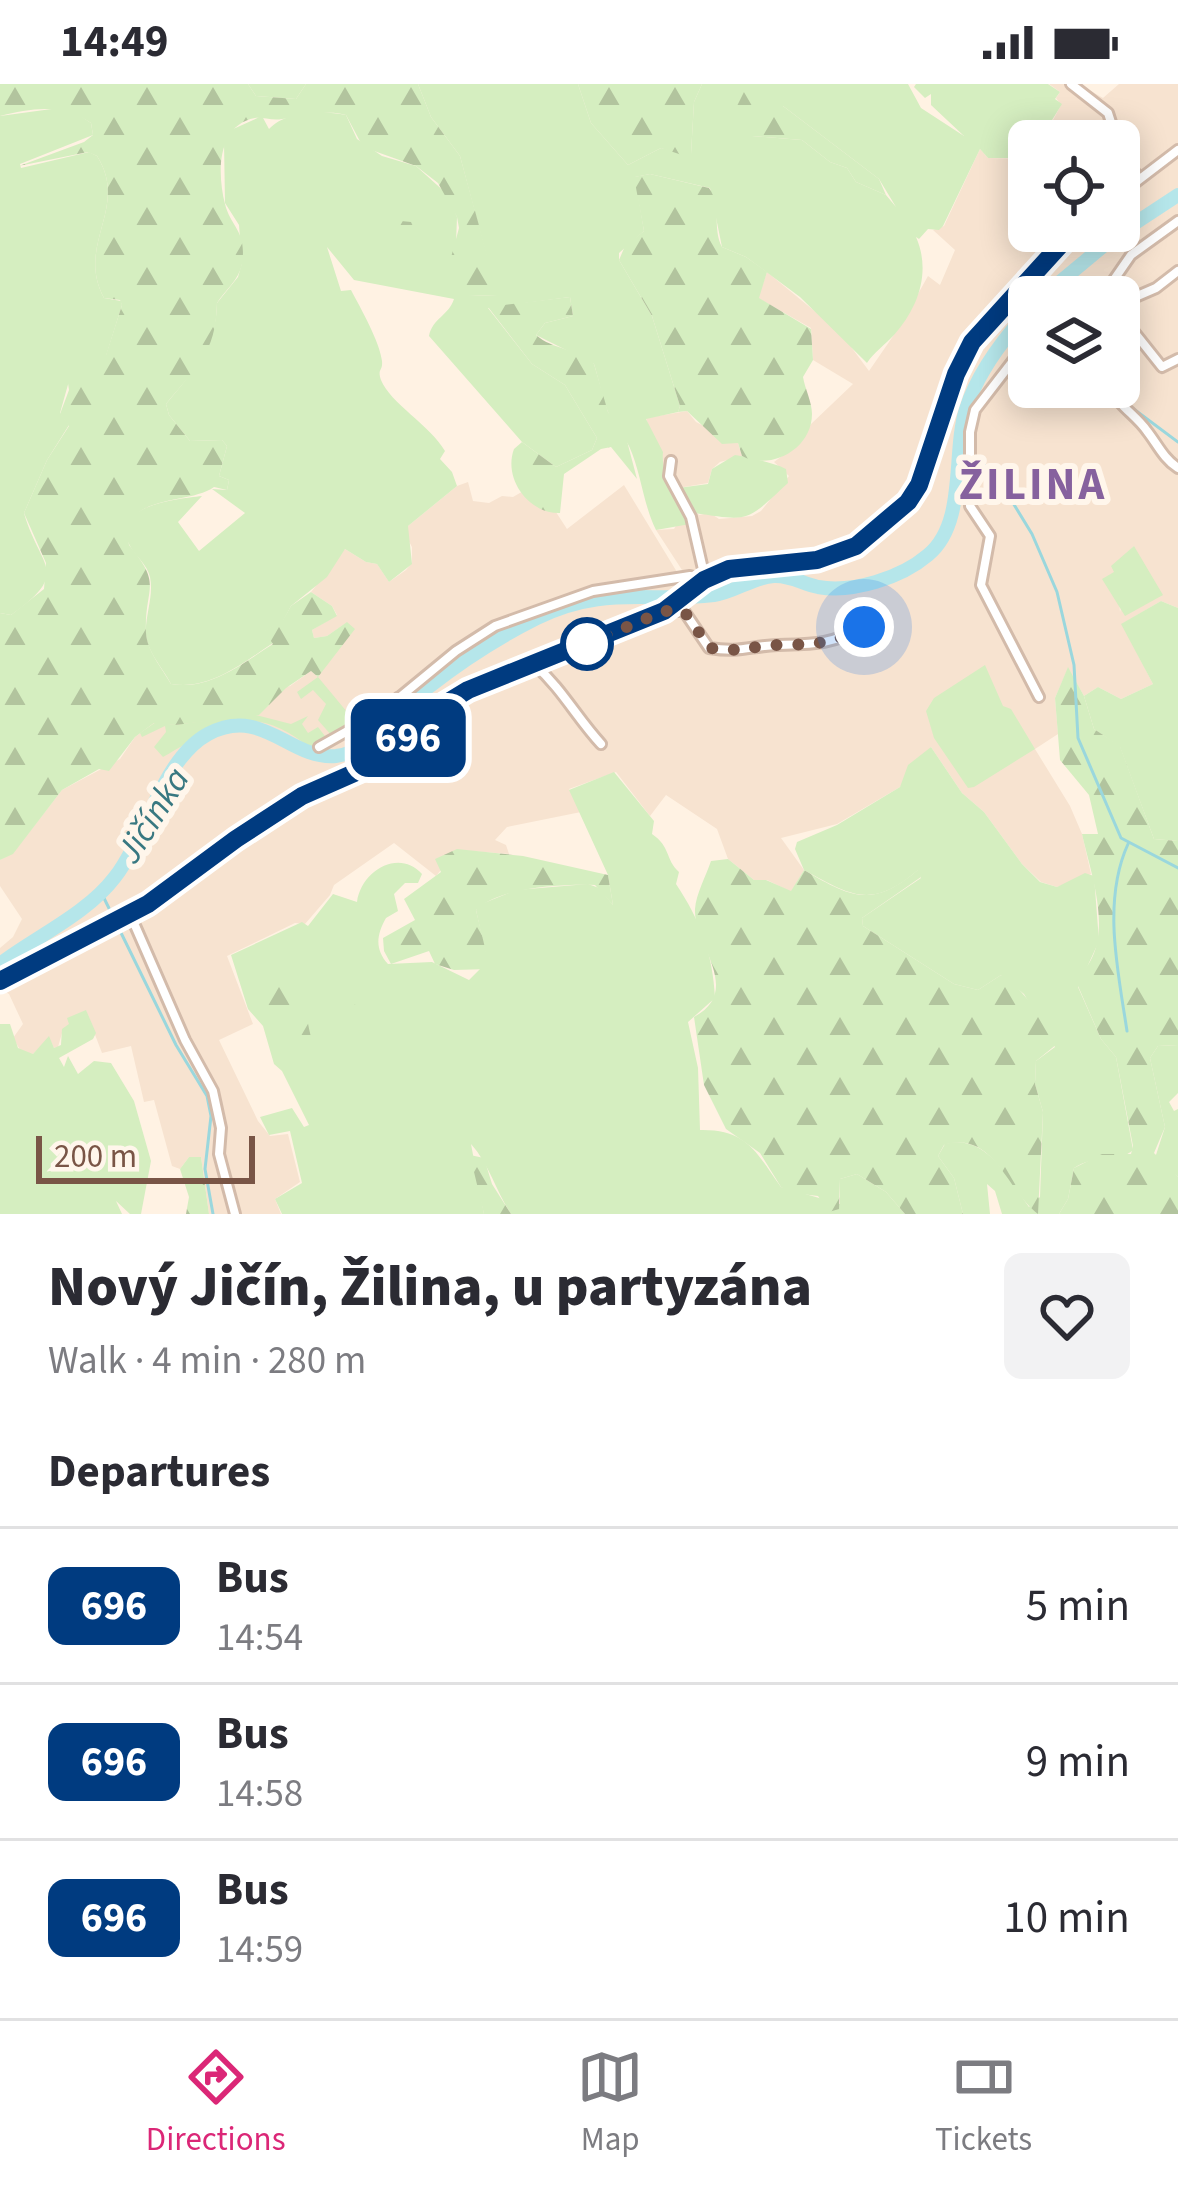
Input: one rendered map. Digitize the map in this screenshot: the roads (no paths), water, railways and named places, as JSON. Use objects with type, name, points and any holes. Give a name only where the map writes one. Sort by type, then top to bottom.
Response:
[{"type":"street","points":[[1071,84],[1108,113],[1110,120]]},
{"type":"street","points":[[1140,178],[1178,150]]},
{"type":"street","points":[[1116,276],[1131,255],[1178,221]]},
{"type":"street","points":[[0,981],[127,916],[302,796],[386,759],[468,690],[667,609],[702,582],[754,564],[817,560],[856,546],[908,502],[927,469],[956,374],[972,342],[1054,252]]},
{"type":"street","points":[[1140,297],[1178,271]]},
{"type":"street","points":[[1140,337],[1162,367],[1178,359]]},
{"type":"street","points":[[1008,367],[975,410],[970,432],[970,506],[990,536],[980,574],[983,593],[1039,698]]},
{"type":"street","points":[[1122,408],[1145,426],[1160,452],[1178,468]]},
{"type":"street","points":[[671,461],[669,476],[691,517],[702,582]]},
{"type":"street","points":[[319,747],[383,711],[456,651],[495,626],[611,587],[690,576],[702,582]]},
{"type":"street","points":[[667,609],[684,611],[710,648],[738,652],[781,645],[804,648],[864,627]]},
{"type":"street","points":[[534,664],[558,686],[601,744]]},
{"type":"street","points":[[398,698],[427,721]]},
{"type":"street","points":[[127,916],[213,1091],[221,1128],[219,1154],[236,1214]]},
{"type":"waterway","name":"Jičínka","points":[[1067,276],[1114,237],[1178,195]]},
{"type":"waterway","name":"Jičínka","points":[[0,964],[104,890],[126,860],[178,761],[208,734],[245,726],[319,755],[349,753],[468,658],[561,608],[605,598],[714,595],[774,576],[818,587],[846,588],[876,582],[917,563],[940,541],[948,525],[966,409],[977,382],[1008,336]]},
{"type":"waterway","points":[[1132,408],[1178,442]]},
{"type":"waterway","name":"Jičínka","points":[[958,441],[966,448]]},
{"type":"waterway","points":[[974,454],[999,480],[1032,534],[1057,592],[1074,665],[1078,738],[1121,838],[1178,868]]},
{"type":"waterway","points":[[1127,1031],[1114,912],[1128,844]]},
{"type":"waterway","points":[[101,892],[176,1045],[207,1096],[211,1116],[205,1169],[213,1214]]},
{"type":"district","name":"ŽILINA","points":[[1033,485]]}]
